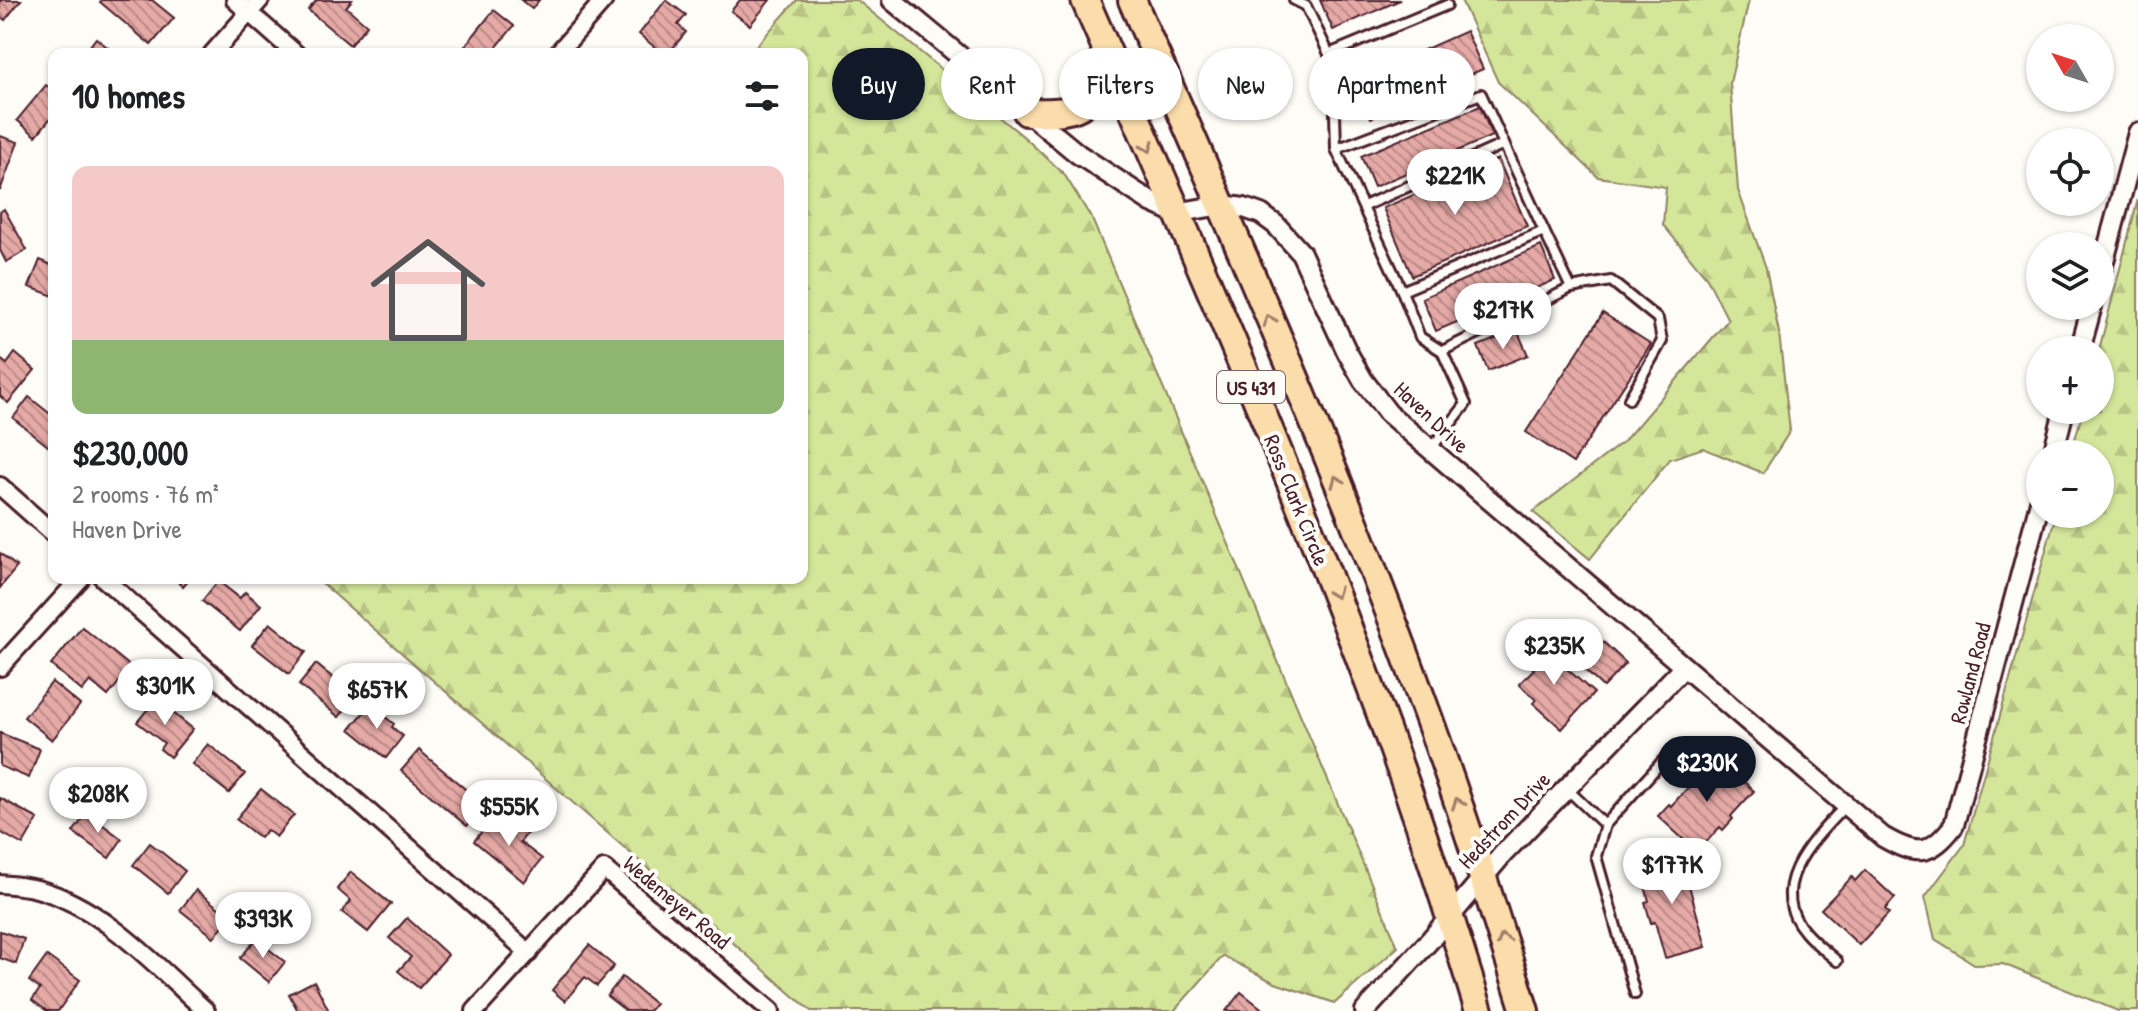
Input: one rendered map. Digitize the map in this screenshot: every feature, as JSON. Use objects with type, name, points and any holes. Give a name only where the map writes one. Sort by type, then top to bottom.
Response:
[{"type":"highway","name":"Ross Clark Circle","points":[[1085,0],[1106,48]]},
{"type":"highway","name":"Ross Clark Circle","points":[[1132,0],[1349,510],[1422,699],[1484,877],[1525,1011]]},
{"type":"highway","name":"Ross Clark Circle","points":[[1136,120],[1313,537],[1387,729],[1479,1011]]},
{"type":"street","points":[[235,0],[254,6],[291,48]]},
{"type":"street","points":[[562,48],[604,0]]},
{"type":"street","points":[[892,0],[950,48]]},
{"type":"street","points":[[217,48],[254,6]]},
{"type":"street","points":[[1037,120],[1114,179],[1176,213]]},
{"type":"street","points":[[2112,232],[2138,133]]},
{"type":"street","name":"Haven Drive","points":[[1176,213],[1221,205],[1261,214],[1291,239],[1306,263],[1363,380],[1388,413],[1883,837],[1907,850],[1932,848]]},
{"type":"street","points":[[0,486],[48,529]]},
{"type":"street","name":"Rowland Road","points":[[1932,848],[1944,839],[1954,825],[2033,528]]},
{"type":"street","points":[[0,667],[76,584]]},
{"type":"street","points":[[110,584],[529,953],[475,1011]]},
{"type":"street","name":"Hedstrom Drive","points":[[1365,1011],[1566,788],[1684,667]]},
{"type":"street","name":"Wedemeyer Road","points":[[529,953],[604,869],[771,1011]]},
{"type":"street","points":[[0,884],[37,889],[78,906],[114,930],[206,1011]]},
{"type":"lane","points":[[1294,0],[1306,6],[1326,48]]},
{"type":"lane","points":[[1343,48],[1447,5]]},
{"type":"lane","points":[[1336,149],[1481,94],[1571,288]]},
{"type":"lane","points":[[1335,120],[1336,149],[1420,337],[1442,351],[1466,404],[1430,451]]},
{"type":"lane","points":[[1364,206],[1504,144]]},
{"type":"lane","points":[[1402,291],[1544,231]]},
{"type":"lane","points":[[1442,351],[1571,288],[1611,281],[1658,319],[1662,341],[1629,399]]},
{"type":"lane","points":[[1635,994],[1596,856],[1605,825],[1676,746]]},
{"type":"lane","points":[[1566,788],[1605,825]]},
{"type":"lane","points":[[1837,961],[1805,933],[1794,916],[1787,889],[1816,837],[1846,805]]},
{"type":"green space","points":[[797,0],[857,0],[916,48],[832,48],[832,120],[925,120],[925,56],[941,69],[941,120],[1003,120],[1064,174],[1092,219],[1398,947],[1335,1003],[1275,983],[1223,956],[1174,1011],[811,1011],[323,584],[808,584],[808,48],[754,48]]},
{"type":"green space","points":[[1461,0],[1749,0],[1730,83],[1738,190],[1766,268],[1779,333],[1790,431],[1763,473],[1703,448],[1670,459],[1590,559],[1533,512],[1624,441],[1728,320],[1707,278],[1663,225],[1666,187],[1598,177],[1498,82]]},
{"type":"green space","points":[[2138,199],[2138,1011],[2118,1011],[2003,964],[1976,965],[1935,939],[1925,897],[1964,845],[2052,528],[2114,528],[2114,440],[2075,440],[2079,424],[2114,424],[2114,336],[2103,336],[2107,320],[2114,320],[2114,292]]},
{"type":"building","points":[[0,0],[21,0],[5,20],[0,16]]},
{"type":"building","points":[[152,0],[174,18],[151,45],[100,2]]},
{"type":"building","points":[[317,0],[352,0],[346,7],[367,25],[350,45],[308,10]]},
{"type":"building","points":[[521,0],[539,0],[532,9]]},
{"type":"building","points":[[666,0],[686,15],[678,25],[686,32],[673,48],[656,48],[639,34]]},
{"type":"building","points":[[740,0],[770,0],[750,25],[731,11]]},
{"type":"building","points":[[1320,0],[1400,0],[1333,30]]},
{"type":"building","points":[[494,10],[514,26],[496,48],[465,46]]},
{"type":"building","points":[[1466,31],[1474,48],[1428,48]]},
{"type":"building","points":[[96,38],[108,48],[88,48]]},
{"type":"building","points":[[1475,51],[1483,69],[1475,72]]},
{"type":"building","points":[[46,85],[48,86],[48,121],[36,136],[17,120]]},
{"type":"building","points":[[1480,106],[1492,136],[1374,187],[1361,156],[1447,120],[1475,120],[1475,108]]},
{"type":"building","points":[[0,136],[18,142],[0,191]]},
{"type":"building","points":[[1498,159],[1527,226],[1412,276],[1383,208]]},
{"type":"building","points":[[4,209],[27,250],[6,262],[0,250],[0,212]]},
{"type":"building","points":[[1541,246],[1555,280],[1436,331],[1422,298]]},
{"type":"building","points":[[40,260],[48,263],[48,294],[29,287]]},
{"type":"building","points":[[1603,313],[1651,344],[1573,463],[1526,432]]},
{"type":"building","points":[[1517,330],[1528,355],[1488,371],[1478,346]]},
{"type":"building","points":[[15,353],[35,370],[8,403],[0,396],[0,359],[7,364]]},
{"type":"building","points":[[29,397],[48,412],[48,446],[13,418]]},
{"type":"building","points":[[0,553],[17,567],[0,588]]},
{"type":"building","points":[[216,584],[222,584],[240,598],[245,592],[261,605],[240,631],[202,601]]},
{"type":"building","points":[[270,623],[306,652],[289,674],[252,645]]},
{"type":"building","points":[[82,627],[131,667],[108,696],[90,681],[82,691],[51,665]]},
{"type":"building","points":[[1598,637],[1626,663],[1603,687],[1575,661]]},
{"type":"building","points":[[1537,642],[1594,693],[1562,729],[1533,703],[1536,700],[1519,684],[1534,669],[1522,658]]},
{"type":"building","points":[[316,664],[337,681],[342,674],[361,689],[339,717],[299,685]]},
{"type":"building","points":[[52,682],[80,705],[52,740],[24,717]]},
{"type":"building","points":[[156,699],[193,729],[170,757],[160,749],[164,743],[137,722]]},
{"type":"building","points":[[370,705],[394,724],[392,727],[403,736],[386,758],[350,729]]},
{"type":"building","points":[[0,733],[40,749],[29,778],[0,766]]},
{"type":"building","points":[[208,744],[245,774],[229,793],[192,764]]},
{"type":"building","points":[[419,750],[484,805],[467,826],[401,771]]},
{"type":"building","points":[[1715,754],[1754,791],[1731,816],[1733,819],[1723,830],[1720,827],[1697,852],[1658,816],[1669,804],[1671,806]]},
{"type":"building","points":[[261,789],[294,815],[276,837],[267,830],[260,838],[236,819]]},
{"type":"building","points":[[0,798],[38,819],[23,845],[0,832]]},
{"type":"building","points":[[87,813],[122,839],[109,858],[73,832]]},
{"type":"building","points":[[493,818],[512,833],[519,823],[529,831],[520,842],[542,859],[524,882],[474,841]]},
{"type":"building","points":[[150,843],[185,871],[168,893],[133,865]]},
{"type":"building","points":[[1680,853],[1706,947],[1665,958],[1655,922],[1651,923],[1645,902],[1649,901],[1639,864]]},
{"type":"building","points":[[1865,870],[1895,898],[1885,909],[1889,913],[1859,945],[1821,909],[1852,877],[1855,881]]},
{"type":"building","points":[[351,872],[391,904],[368,932],[342,912],[351,901],[337,889]]},
{"type":"building","points":[[196,890],[230,917],[214,937],[180,910]]},
{"type":"building","points":[[407,918],[448,955],[419,988],[398,971],[411,957],[389,938]]},
{"type":"building","points":[[0,931],[24,939],[16,964],[0,958]]},
{"type":"building","points":[[256,939],[285,962],[269,982],[240,958]]},
{"type":"building","points":[[589,945],[614,966],[597,986],[585,977],[565,1001],[552,990]]},
{"type":"building","points":[[47,956],[80,980],[58,1011],[47,1011],[32,1000],[40,989],[29,981]]},
{"type":"building","points":[[622,977],[655,1004],[649,1011],[626,1011],[607,996]]},
{"type":"building","points":[[314,981],[329,1011],[298,1011],[289,994]]},
{"type":"building","points":[[1241,992],[1265,1011],[1226,1011]]}]
